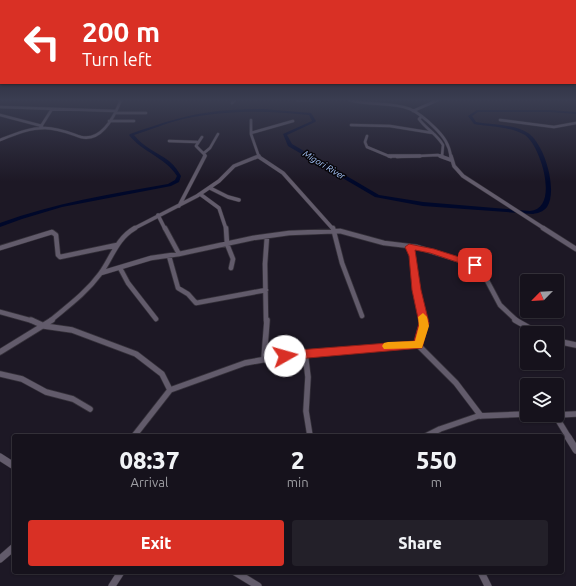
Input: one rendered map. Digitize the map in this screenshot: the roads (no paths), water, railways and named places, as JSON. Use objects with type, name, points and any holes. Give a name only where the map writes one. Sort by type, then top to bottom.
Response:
[{"type":"street","points":[[0,140],[40,127]]},
{"type":"street","points":[[43,127],[70,132],[87,138],[97,134],[103,127]]},
{"type":"street","points":[[250,127],[259,156],[269,161],[283,173],[322,215],[333,230],[342,263],[362,316]]},
{"type":"street","points":[[251,133],[271,127]]},
{"type":"street","points":[[398,127],[433,133]]},
{"type":"street","points":[[427,127],[443,144],[444,151],[442,156]]},
{"type":"street","points":[[432,127],[445,139],[449,147],[451,160],[456,170],[463,176],[576,249]]},
{"type":"street","points":[[180,206],[205,155],[204,153],[210,148],[218,134]]},
{"type":"street","points":[[367,136],[365,142],[367,148],[386,156],[442,156],[451,160]]},
{"type":"street","points":[[202,137],[197,142],[197,148],[204,153]]},
{"type":"street","points":[[169,141],[197,142]]},
{"type":"street","points":[[0,352],[44,326],[85,292],[101,273],[117,246],[128,232],[158,215],[180,206],[210,188],[232,167],[259,156]]},
{"type":"street","points":[[210,188],[225,196],[239,200]]},
{"type":"street","points":[[200,194],[219,208],[227,232],[227,244],[233,259],[231,268]]},
{"type":"street","points":[[158,215],[179,254]]},
{"type":"street","points":[[101,273],[151,258],[169,256],[267,236],[333,230],[384,243],[431,251],[475,265],[484,273],[498,302],[506,313],[524,326]]},
{"type":"street","points":[[0,248],[52,232],[56,234],[58,255],[60,257],[117,246]]},
{"type":"street","points":[[264,359],[267,312],[265,264],[267,236]]},
{"type":"street","points":[[409,247],[413,256],[416,290],[424,323],[418,345]]},
{"type":"street","points":[[169,256],[178,288],[188,294],[196,303],[266,290]]},
{"type":"street","points":[[120,268],[128,283],[156,318]]},
{"type":"street","points":[[0,312],[32,320],[44,326],[72,330],[136,354],[145,359],[154,368],[167,382],[170,390]]},
{"type":"street","points":[[564,343],[576,346]]},
{"type":"street","points":[[136,434],[170,390],[245,363],[305,353],[418,345],[456,383],[481,416]]},
{"type":"street","points":[[305,353],[308,377],[306,411],[310,434]]},
{"type":"street","points":[[0,374],[22,379],[46,392],[77,401],[90,409]]},
{"type":"street","points":[[430,434],[440,429],[481,416],[520,414]]},
{"type":"street","points":[[564,415],[576,414]]},
{"type":"street","points":[[560,422],[576,450]]},
{"type":"street","points":[[0,457],[12,465]]},
{"type":"street","points":[[0,559],[12,549]]},
{"type":"street","points":[[112,586],[120,574]]},
{"type":"street","points":[[239,574],[258,586]]},
{"type":"street","points":[[482,574],[488,586]]},
{"type":"waterway","name":"Migori River","points":[[0,225],[41,211],[169,185],[177,181],[179,176],[169,163],[142,147],[131,135],[154,127]]},
{"type":"waterway","name":"Migori River","points":[[300,127],[285,134],[290,145],[377,196],[423,204],[527,213],[539,211],[544,207],[549,192],[546,172],[539,152],[531,138],[526,134],[513,129],[501,127]]}]
